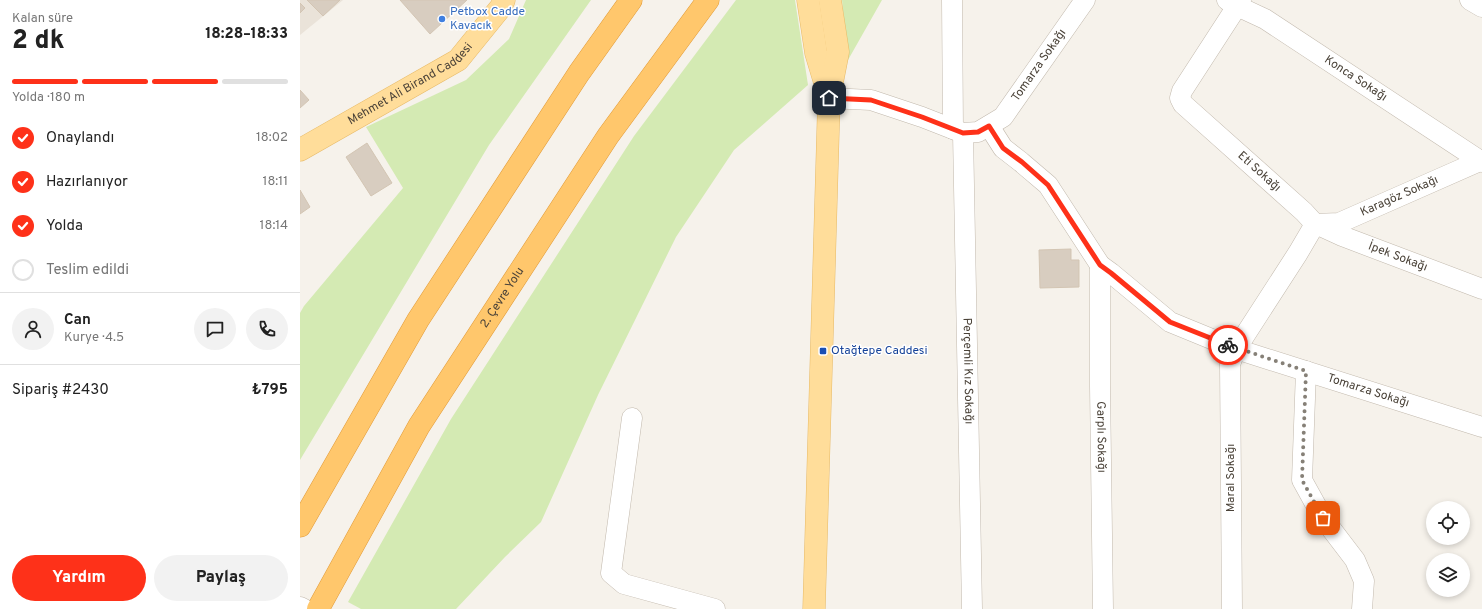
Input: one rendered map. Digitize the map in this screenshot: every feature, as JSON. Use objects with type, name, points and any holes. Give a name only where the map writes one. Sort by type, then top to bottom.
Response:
[{"type":"highway","points":[[300,526],[418,320],[579,73],[631,0]]},
{"type":"highway","name":"2. Çevre Yolu","points":[[318,609],[419,426],[608,136],[708,0]]},
{"type":"main road","name":"Mehmet Ali Birand Caddesi","points":[[300,150],[458,60],[501,7],[504,0]]},
{"type":"main road","points":[[808,0],[816,53],[829,98]]},
{"type":"main road","points":[[814,609],[829,98],[838,52],[830,0]]},
{"type":"street","name":"Perçemli Kız Sokağı","points":[[952,0],[958,131],[972,609]]},
{"type":"street","name":"Tomarza Sokağı","points":[[958,131],[978,132],[1003,117],[1085,0]]},
{"type":"street","points":[[1470,0],[1482,7]]},
{"type":"street","name":"Konca Sokağı","points":[[1235,2],[1265,19],[1482,161]]},
{"type":"street","name":"Eti Sokağı","points":[[1235,2],[1182,91],[1180,98],[1183,104],[1304,212],[1315,224]]},
{"type":"street","points":[[829,98],[871,100],[958,131]]},
{"type":"street","name":"Tomarza Sokağı","points":[[989,126],[1003,148],[1022,162],[1048,185],[1100,265],[1170,322],[1236,349],[1482,427]]},
{"type":"street","name":"Karagöz Sokağı","points":[[1315,224],[1339,223],[1482,161]]},
{"type":"street","points":[[1236,349],[1315,224]]},
{"type":"street","name":"İpek Sokağı","points":[[1315,224],[1342,236],[1482,289]]},
{"type":"street","name":"Garplı Sokağı","points":[[1100,265],[1103,609]]},
{"type":"street","name":"Maral Sokağı","points":[[1232,609],[1230,364],[1236,349]]},
{"type":"street","points":[[1306,371],[1302,480],[1323,518],[1355,560],[1364,581],[1362,609]]},
{"type":"street","points":[[632,418],[611,573],[624,584],[714,609]]},
{"type":"street","points":[[300,607],[304,609]]},
{"type":"shaded area","points":[[300,0],[343,0],[300,35]]},
{"type":"green space","points":[[526,0],[591,0],[489,145],[300,460],[300,313],[304,306],[403,188],[366,127],[466,80],[509,39]]},
{"type":"green space","points":[[736,0],[795,0],[808,85],[734,150],[676,237],[598,395],[541,522],[505,557],[456,609],[361,609],[348,602],[451,419],[634,136]]},
{"type":"green space","points":[[842,0],[882,0],[848,60]]},
{"type":"building","points":[[307,0],[340,0],[323,16]]},
{"type":"building","points":[[400,0],[467,0],[430,34]]},
{"type":"building","points":[[300,3],[305,8],[300,13]]},
{"type":"building","points":[[300,90],[309,100],[300,108]]},
{"type":"building","points":[[367,143],[392,183],[371,196],[346,157]]},
{"type":"building","points":[[300,190],[310,207],[300,214]]},
{"type":"building","points":[[1071,249],[1071,260],[1079,260],[1079,287],[1040,288],[1039,250]]},
{"type":"way so far","points":[[1228,345],[1236,349],[1306,371],[1302,480],[1323,518]]},
{"type":"place","name":"Petbox Cadde Kavacık","points":[[442,19]]},
{"type":"place","name":"Otağtepe Caddesi","points":[[823,351]]},
{"type":"route","points":[[829,98],[871,100],[922,117],[963,133],[978,132],[989,126],[1003,148],[1022,162],[1048,185],[1100,265],[1170,322],[1228,345]]}]
